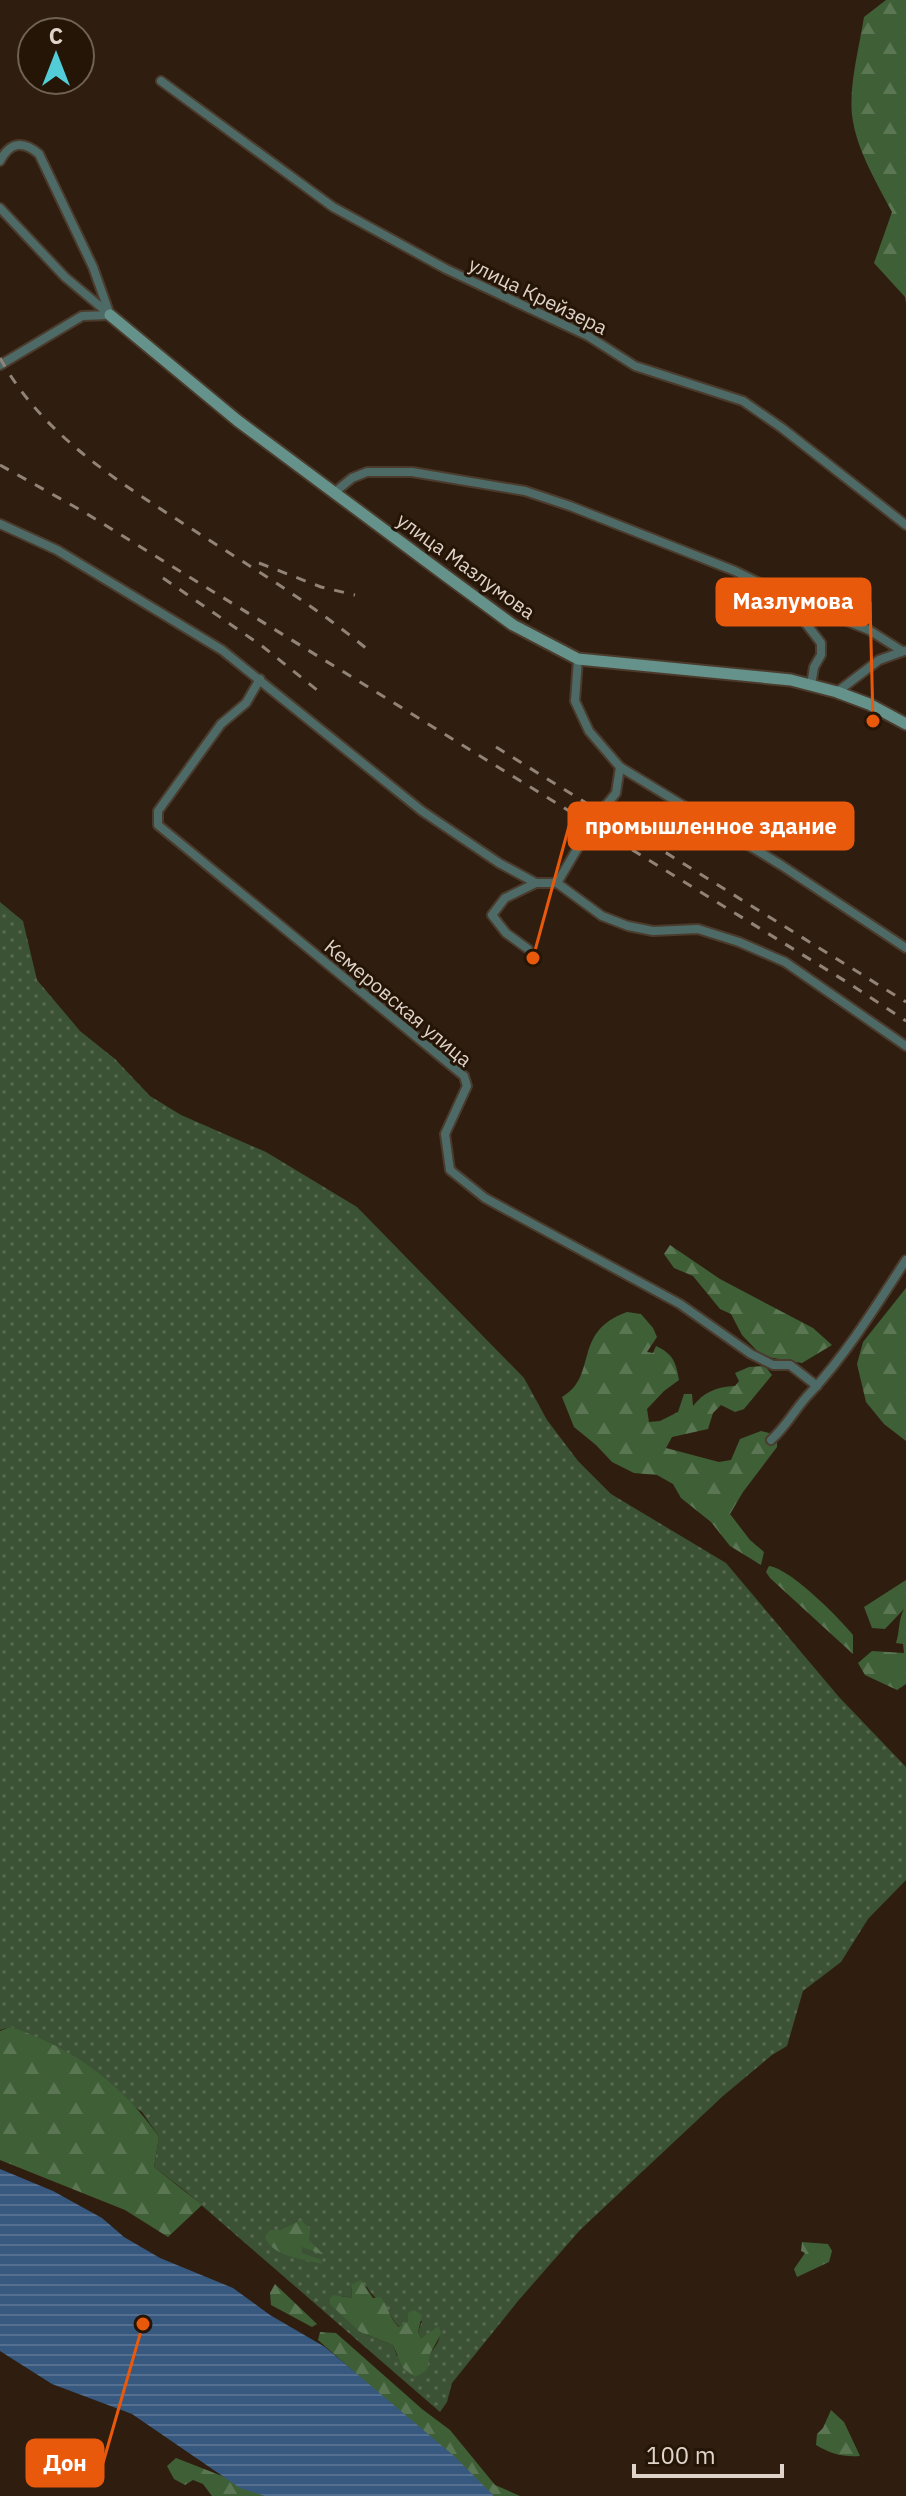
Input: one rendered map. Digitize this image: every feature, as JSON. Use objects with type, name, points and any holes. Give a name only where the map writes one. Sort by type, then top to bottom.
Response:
[{"type":"street","name":"улица Крейзера","points":[[161,81],[333,207],[365,225],[446,269],[588,336],[635,366],[743,401],[906,525]]},
{"type":"street","points":[[0,161],[6,149],[17,143],[29,145],[39,154],[93,267],[110,315]]},
{"type":"street","points":[[0,208],[65,277],[110,315]]},
{"type":"street","points":[[0,365],[82,316],[110,315]]},
{"type":"street","name":"улица Мазлумова","points":[[110,315],[238,421],[513,625],[578,659],[729,673],[811,685],[869,704],[906,724]]},
{"type":"street","points":[[335,492],[352,478],[367,472],[436,475],[525,491],[677,547],[770,586],[784,595],[869,630],[904,650]]},
{"type":"street","points":[[0,524],[57,550],[222,650],[422,811],[499,863],[536,883]]},
{"type":"street","points":[[784,595],[821,643],[821,655],[814,667],[811,685]]},
{"type":"street","points":[[837,692],[879,660],[904,650]]},
{"type":"street","points":[[578,659],[575,701],[589,731],[620,767],[781,865],[906,948]]},
{"type":"street","name":"Кемеровская улица","points":[[260,679],[246,703],[221,724],[158,811],[158,825],[464,1076],[467,1086],[445,1134],[450,1170],[485,1198],[680,1304],[751,1354],[773,1365],[790,1365],[817,1386]]},
{"type":"street","points":[[557,883],[597,816],[616,793],[620,767]]},
{"type":"street","points":[[528,949],[506,933],[492,915],[505,898],[536,883],[557,883],[602,916],[628,926],[653,931],[698,929],[785,962],[906,1046]]},
{"type":"street","points":[[771,1440],[854,1340],[906,1260]]},
{"type":"green space","points":[[886,0],[906,0],[906,303],[905,297],[874,263],[892,212],[862,153],[854,128],[851,103],[864,17]]},
{"type":"green space","points":[[0,902],[23,921],[37,980],[80,1031],[115,1059],[150,1096],[181,1115],[266,1152],[357,1207],[524,1378],[547,1420],[578,1461],[611,1494],[726,1563],[839,1697],[906,1767],[906,1880],[868,1919],[841,1962],[803,1991],[787,2046],[723,2096],[580,2230],[452,2383],[447,2402],[440,2412],[154,2167],[159,2137],[142,2112],[11,2027],[0,2030]],"holes":[[[351,2285],[367,2287],[400,2327],[408,2321],[422,2321],[418,2332],[421,2338],[439,2327],[439,2338],[430,2354],[397,2356],[393,2345],[360,2332],[341,2296],[352,2298]]]},
{"type":"green space","points":[[670,1245],[720,1279],[813,1328],[832,1345],[802,1363],[762,1356],[742,1335],[731,1314],[720,1309],[693,1276],[674,1268],[664,1254]]},
{"type":"green space","points":[[906,1288],[906,1441],[884,1424],[866,1402],[857,1364],[863,1342]]},
{"type":"green space","points":[[627,1312],[641,1314],[653,1328],[657,1337],[647,1352],[653,1353],[656,1346],[666,1352],[673,1359],[678,1374],[679,1380],[647,1409],[649,1422],[660,1421],[678,1412],[684,1394],[692,1394],[693,1406],[711,1391],[735,1386],[739,1381],[735,1373],[749,1367],[765,1366],[772,1375],[744,1409],[735,1412],[721,1405],[713,1413],[708,1429],[672,1437],[666,1448],[719,1462],[731,1460],[740,1439],[761,1431],[777,1435],[777,1447],[730,1514],[750,1540],[764,1552],[761,1565],[730,1546],[711,1522],[681,1498],[673,1484],[657,1475],[634,1473],[612,1462],[574,1427],[562,1397],[580,1378],[598,1331]]},
{"type":"green space","points":[[769,1566],[801,1584],[837,1617],[853,1635],[853,1654],[770,1578],[766,1572]]},
{"type":"green space","points":[[906,1580],[906,1684],[897,1690],[865,1675],[858,1663],[872,1651],[904,1653],[903,1644],[896,1643],[904,1609],[885,1629],[872,1628],[864,1607]]},
{"type":"green space","points":[[10,2027],[74,2056],[112,2084],[145,2118],[159,2137],[154,2167],[202,2205],[168,2237],[125,2210],[0,2160],[0,2031]]},
{"type":"green space","points":[[301,2220],[310,2229],[309,2240],[324,2255],[302,2247],[302,2253],[321,2260],[322,2264],[282,2253],[265,2238],[270,2230],[281,2230]]},
{"type":"green space","points":[[802,2242],[828,2244],[832,2251],[829,2262],[797,2277],[794,2269],[805,2253],[801,2251]]},
{"type":"green space","points":[[361,2280],[373,2298],[380,2297],[399,2327],[408,2321],[408,2313],[414,2310],[422,2315],[418,2332],[421,2338],[439,2326],[441,2334],[430,2354],[427,2370],[415,2377],[403,2368],[393,2345],[360,2332],[330,2304],[330,2298],[334,2295],[352,2298],[351,2285]]},
{"type":"green space","points":[[275,2284],[317,2324],[312,2327],[271,2305],[270,2293]]},
{"type":"green space","points":[[320,2332],[336,2333],[450,2430],[495,2485],[520,2496],[494,2496],[318,2340]]},
{"type":"green space","points":[[831,2410],[844,2422],[860,2456],[837,2454],[816,2445],[817,2434]]},
{"type":"green space","points":[[176,2458],[273,2496],[212,2496],[203,2484],[193,2480],[185,2485],[174,2479],[167,2466]]},
{"type":"water","points":[[0,2169],[53,2191],[102,2218],[124,2237],[160,2258],[233,2288],[270,2315],[325,2347],[454,2456],[494,2496],[265,2496],[240,2488],[132,2414],[52,2384],[0,2351]]},
{"type":"railway","points":[[0,358],[36,409],[81,452],[131,490],[300,599],[367,649]]},
{"type":"railway","points":[[0,465],[84,512],[906,1021]]},
{"type":"railway","points":[[259,563],[321,587],[355,595]]},
{"type":"railway","points":[[163,578],[262,646],[322,694]]},
{"type":"railway","points":[[496,747],[906,1002]]},
{"type":"place","name":"Мазлумова","points":[[873,721]]},
{"type":"place","name":"промышленное здание","points":[[533,958]]},
{"type":"place","name":"Дон","points":[[143,2324]]}]
